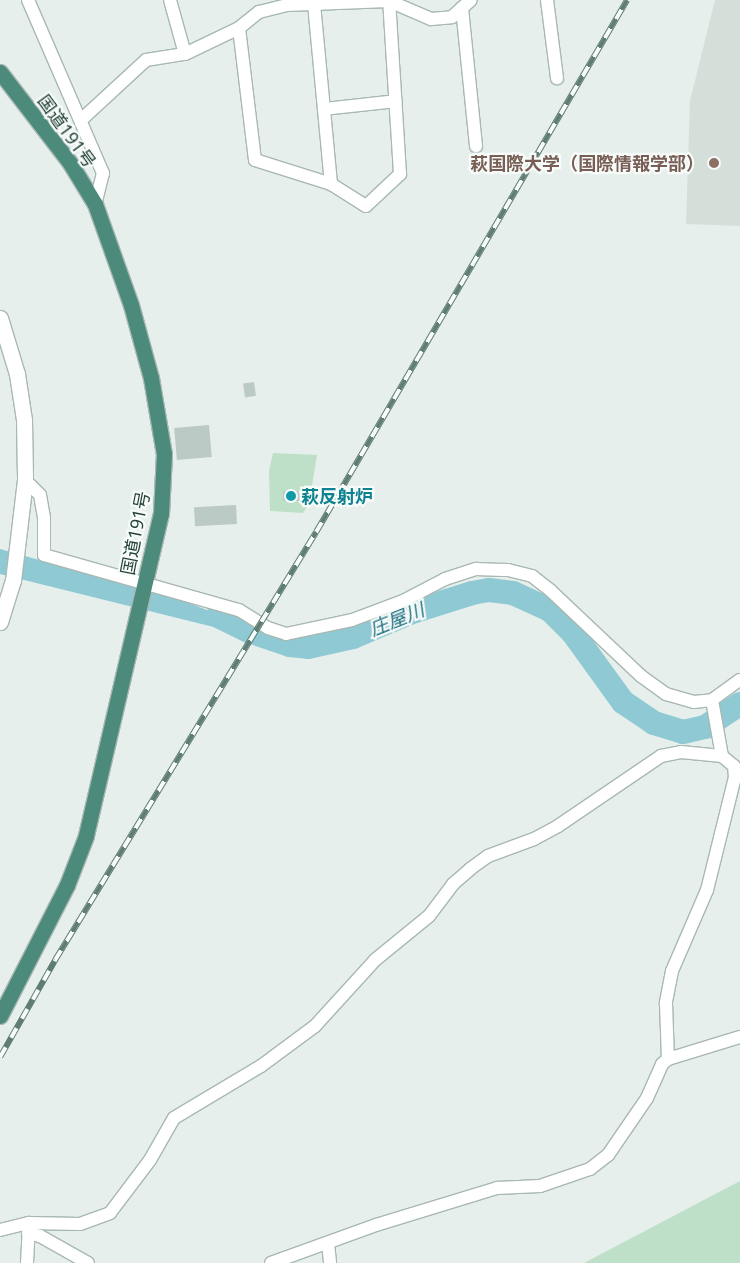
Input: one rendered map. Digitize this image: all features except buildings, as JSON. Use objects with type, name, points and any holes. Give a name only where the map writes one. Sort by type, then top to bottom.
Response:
[{"type":"highway","name":"国道191号","points":[[0,72],[70,163],[95,204],[131,305],[160,425],[164,454],[162,503],[86,836],[67,885],[0,1016]]},
{"type":"street","points":[[28,0],[103,173],[95,204]]},
{"type":"street","points":[[170,0],[184,54]]},
{"type":"street","points":[[547,0],[557,78]]},
{"type":"street","points":[[80,120],[146,60],[184,54],[239,28],[258,12],[288,4],[389,1],[431,20],[452,17],[466,4]]},
{"type":"street","points":[[239,28],[255,160],[331,184],[366,206],[400,174],[389,1]]},
{"type":"street","points":[[314,4],[331,184]]},
{"type":"street","points":[[466,4],[476,146]]},
{"type":"street","points":[[324,109],[396,101]]},
{"type":"street","points":[[0,318],[18,374],[24,420],[25,480],[13,580],[0,622]]},
{"type":"street","points":[[25,480],[40,495],[44,518],[44,554],[144,585],[239,610],[268,628],[286,634],[352,620],[403,601],[445,579],[476,569],[508,570],[532,576],[551,590],[641,676],[666,694],[694,702],[712,700],[740,680]]},
{"type":"street","points":[[712,700],[722,756]]},
{"type":"street","points":[[0,1230],[80,1224],[110,1213],[150,1160],[174,1118],[261,1066],[315,1026],[375,960],[429,916],[453,884],[488,856],[534,839],[558,826],[662,756],[681,752],[722,756],[734,766],[735,776],[707,890],[672,971],[665,1010],[668,1059]]},
{"type":"street","points":[[271,1263],[497,1188],[540,1186],[590,1169],[608,1155],[647,1098],[662,1064],[668,1059],[740,1037]]},
{"type":"street","points":[[27,1263],[28,1228]]},
{"type":"street","points":[[28,1228],[88,1263]]},
{"type":"street","points":[[328,1243],[330,1263]]},
{"type":"shaded area","name":"萩国際大学（国際情報学部）","points":[[715,0],[740,0],[740,226],[686,224],[690,101]]},
{"type":"green space","points":[[273,453],[317,455],[309,504],[303,513],[270,511],[269,471]]},
{"type":"green space","points":[[740,1181],[740,1263],[584,1263]]},
{"type":"water","points":[[0,549],[178,599],[249,626],[246,635],[0,574]]},
{"type":"waterway","name":"庄屋川","points":[[218,616],[249,631],[290,645],[308,647],[353,637],[415,611],[472,593],[489,590],[513,593],[550,610],[573,633],[623,702],[654,723],[683,732],[705,727],[740,704]]},
{"type":"railway","points":[[0,1057],[55,960],[316,532],[627,0]]},
{"type":"place","name":"萩国際大学（国際情報学部）","points":[[714,163]]},
{"type":"place","name":"萩反射炉","points":[[291,496]]}]
